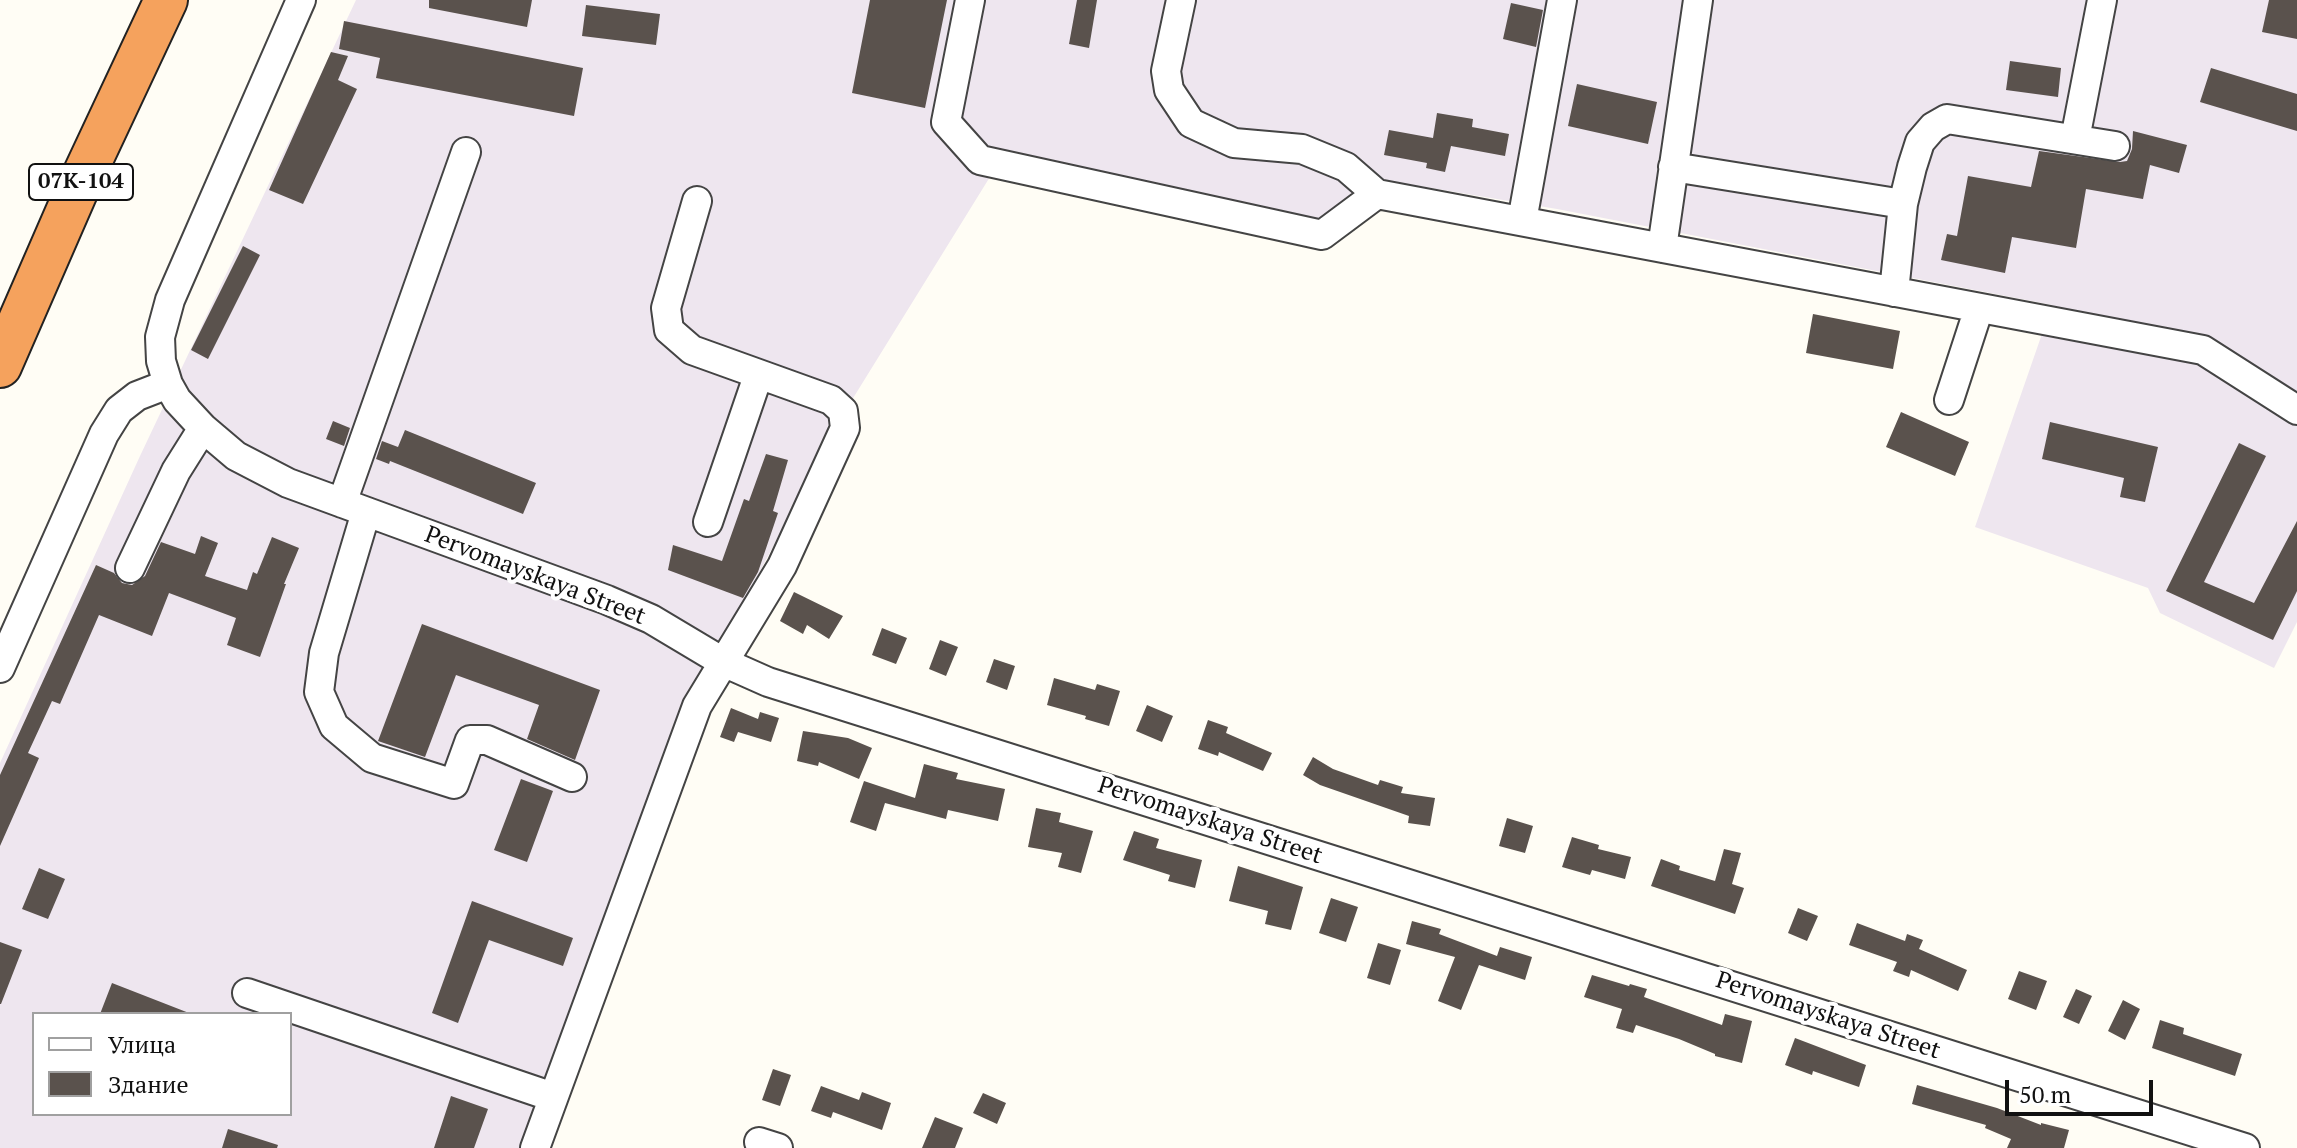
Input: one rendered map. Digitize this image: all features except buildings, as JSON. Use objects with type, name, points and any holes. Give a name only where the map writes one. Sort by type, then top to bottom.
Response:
[{"type":"highway","name":"07К-104","points":[[0,366],[75,194],[166,0]]},
{"type":"street","points":[[0,668],[104,434],[119,410],[137,396],[168,384],[161,361],[160,337],[170,300],[301,0]]},
{"type":"street","points":[[970,0],[946,122],[980,160],[1322,235],[1377,194]]},
{"type":"street","points":[[1181,0],[1166,71],[1169,90],[1191,123],[1234,143],[1302,149],[1346,167],[1377,194],[2203,350],[2297,410]]},
{"type":"street","points":[[1522,221],[1562,0]]},
{"type":"street","points":[[1662,248],[1698,0]]},
{"type":"street","points":[[2075,139],[2102,0]]},
{"type":"street","points":[[1894,292],[1903,204],[1920,142],[1933,127],[1947,119],[2115,146]]},
{"type":"street","points":[[466,152],[354,508],[319,692],[334,726],[372,758],[454,784],[470,740],[487,740],[572,777]]},
{"type":"street","points":[[1673,167],[1903,204]]},
{"type":"street","points":[[535,1148],[697,706],[782,566],[845,428],[843,411],[831,400],[692,350],[669,330],[666,308],[697,201]]},
{"type":"street","points":[[1949,400],[1979,308]]},
{"type":"street","points":[[708,522],[758,376]]},
{"type":"street","name":"Pervomayskaya Street","points":[[168,384],[177,400],[203,428],[236,456],[288,483],[607,600],[651,619],[723,662],[768,682],[2245,1148]]},
{"type":"street","points":[[130,568],[176,471],[203,428]]},
{"type":"street","points":[[247,993],[553,1097]]},
{"type":"shaded area","points":[[356,0],[2297,0],[2297,622],[2274,668],[2160,613],[2148,588],[1975,527],[2052,305],[1557,209],[1377,179],[1317,220],[1006,151],[842,416],[721,645],[523,1148],[0,1148],[0,763],[140,456]]}]
